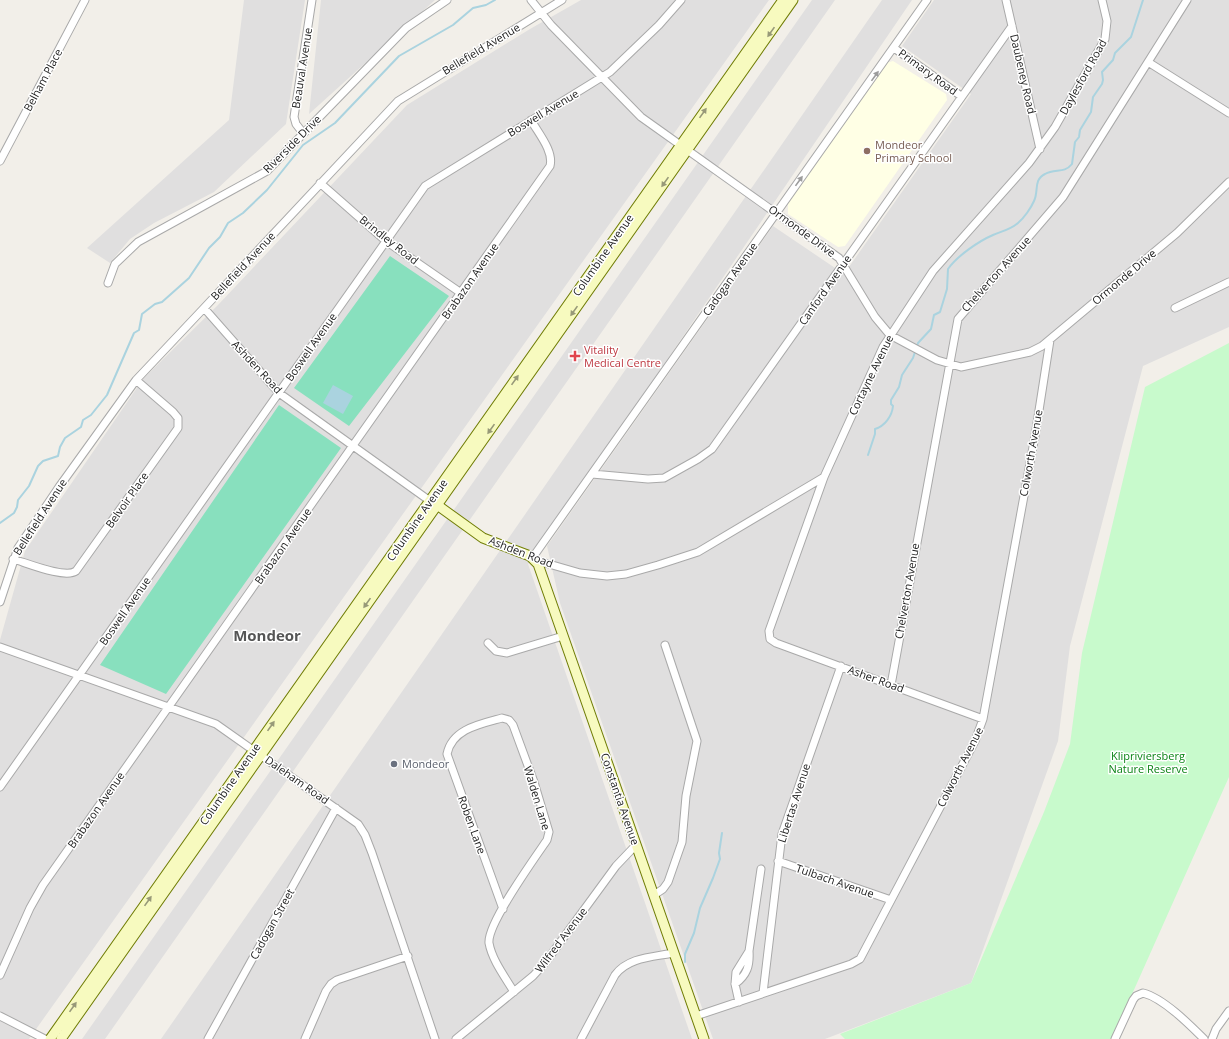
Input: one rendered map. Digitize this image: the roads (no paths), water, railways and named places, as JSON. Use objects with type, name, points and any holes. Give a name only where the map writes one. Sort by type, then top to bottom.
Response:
[{"type":"main road","name":"Columbine Avenue","points":[[61,1039],[122,945],[684,148],[751,52],[783,0]]},
{"type":"main road","name":"Columbine Avenue","points":[[751,52],[793,0]]},
{"type":"main road","name":"Ashden Road","points":[[433,503],[483,538],[534,559]]},
{"type":"main road","name":"Constantia Avenue","points":[[534,559],[540,568],[704,1039]]},
{"type":"main road","name":"Columbine Avenue","points":[[50,1039],[122,945]]},
{"type":"street","name":"Belham Place","points":[[0,161],[85,0]]},
{"type":"street","name":"Beauval Avenue","points":[[303,133],[296,124],[294,117],[312,0]]},
{"type":"street","name":"Riverside Drive","points":[[108,283],[114,264],[138,242],[261,175],[272,166],[406,28],[447,0]]},
{"type":"street","name":"Ormonde Drive","points":[[531,0],[540,14],[641,117],[829,250],[844,263],[875,317],[890,335],[916,350],[949,364],[964,366],[1025,353],[1039,348],[1182,229],[1229,182]]},
{"type":"street","name":"Bellefield Avenue","points":[[0,602],[13,559],[26,535],[136,380],[320,183],[404,96],[562,0]]},
{"type":"street","name":"Boswell Avenue","points":[[0,787],[421,191],[430,182],[602,78],[651,33],[681,0]]},
{"type":"street","name":"Cadogan Avenue","points":[[534,559],[592,474],[927,0]]},
{"type":"street","name":"Daubeney Road","points":[[1006,0],[1040,149]]},
{"type":"street","name":"Daylesford Road","points":[[1040,149],[1055,127],[1104,43],[1107,29],[1102,0]]},
{"type":"street","name":"Chelverton Avenue","points":[[891,685],[954,333],[960,315],[1056,206],[1187,0]]},
{"type":"street","name":"Canford Avenue","points":[[592,474],[658,479],[670,476],[709,452],[718,443],[961,96],[1012,26]]},
{"type":"street","name":"Primary Road","points":[[894,48],[961,96]]},
{"type":"street","points":[[1148,62],[1229,113]]},
{"type":"street","name":"Brabazon Avenue","points":[[0,975],[35,898],[550,166],[552,161],[549,152],[531,120]]},
{"type":"street","name":"Cortayne Avenue","points":[[770,639],[768,634],[770,626],[824,477],[890,335],[932,271],[1040,149]]},
{"type":"street","name":"Brindley Road","points":[[320,183],[386,241],[461,293]]},
{"type":"street","points":[[1175,308],[1229,282]]},
{"type":"street","name":"Ashden Road","points":[[204,308],[279,393],[433,503]]},
{"type":"street","name":"Colworth Avenue","points":[[696,1016],[813,978],[857,961],[863,955],[975,741],[983,719],[1036,429],[1050,340]]},
{"type":"street","name":"Belvoir Place","points":[[13,559],[63,574],[73,573],[76,571],[178,428],[178,418],[173,412],[136,380]]},
{"type":"street","name":"Ashden Road","points":[[534,559],[580,573],[607,576],[626,574],[658,565],[698,552],[824,477]]},
{"type":"street","points":[[488,643],[496,651],[507,653],[563,636]]},
{"type":"street","name":"Asher Road","points":[[770,639],[776,643],[983,719]]},
{"type":"street","points":[[654,895],[663,889],[668,882],[682,842],[686,796],[697,741],[665,645]]},
{"type":"street","name":"Daleham Road","points":[[0,647],[216,724],[358,824],[363,830],[408,956],[435,1039]]},
{"type":"street","name":"Libertas Avenue","points":[[763,993],[778,861],[784,825],[841,666]]},
{"type":"street","name":"Walden Lane","points":[[452,740],[459,733],[486,723],[502,718],[511,721],[548,824],[549,832],[546,840],[492,927],[490,943],[498,965],[514,992]]},
{"type":"street","name":"Roben Lane","points":[[452,740],[448,748],[448,759],[503,909]]},
{"type":"street","name":"Cadogan Street","points":[[208,1039],[336,808]]},
{"type":"street","name":"Wilfred Avenue","points":[[456,1039],[514,992],[546,963],[616,866],[636,845]]},
{"type":"street","name":"Tulbach Avenue","points":[[778,861],[891,900]]},
{"type":"street","points":[[739,1002],[735,984],[746,972],[750,960],[748,951],[761,869]]},
{"type":"street","points":[[581,1039],[616,975],[623,966],[632,962],[674,953]]},
{"type":"street","points":[[305,1039],[326,991],[331,984],[336,980],[408,956]]},
{"type":"street","points":[[1114,1039],[1133,1000],[1136,996],[1143,993],[1164,1004],[1204,1039]]},
{"type":"street","points":[[1212,1039],[1216,1029],[1229,1011]]},
{"type":"street","points":[[0,1016],[45,1039]]},
{"type":"water","points":[[333,385],[353,396],[343,414],[323,403]]},
{"type":"waterway","points":[[0,523],[14,513],[18,500],[29,486],[38,466],[43,461],[58,456],[60,447],[65,438],[81,427],[83,420],[91,415],[107,395],[134,333],[139,330],[142,314],[155,304],[162,302],[189,278],[209,248],[220,237],[228,223],[243,213],[267,190],[303,145],[335,123],[399,56],[453,25],[473,8],[486,5],[495,0]]},
{"type":"waterway","points":[[868,455],[875,434],[875,429],[882,426],[890,417],[893,406],[891,404],[891,400],[899,387],[902,375],[913,358],[918,343],[931,329],[934,315],[940,312],[947,289],[948,269],[957,259],[975,245],[1012,227],[1020,221],[1034,201],[1041,176],[1052,171],[1066,169],[1072,164],[1075,142],[1079,137],[1080,130],[1091,112],[1093,97],[1102,84],[1102,72],[1113,60],[1115,53],[1131,37],[1143,0]]},
{"type":"waterway","points":[[685,962],[685,954],[694,933],[700,908],[720,859],[719,853],[722,833]]},
{"type":"place","name":"Mondeor Primary School","points":[[867,151]]},
{"type":"place","name":"Vitality Medical Centre","points":[[575,356]]},
{"type":"place","name":"Mondeor","points":[[394,764]]},
{"type":"district","name":"Mondeor","points":[[267,636]]},
{"type":"park label","name":"Klipriviersberg Nature Reserve","points":[[1148,762]]}]
